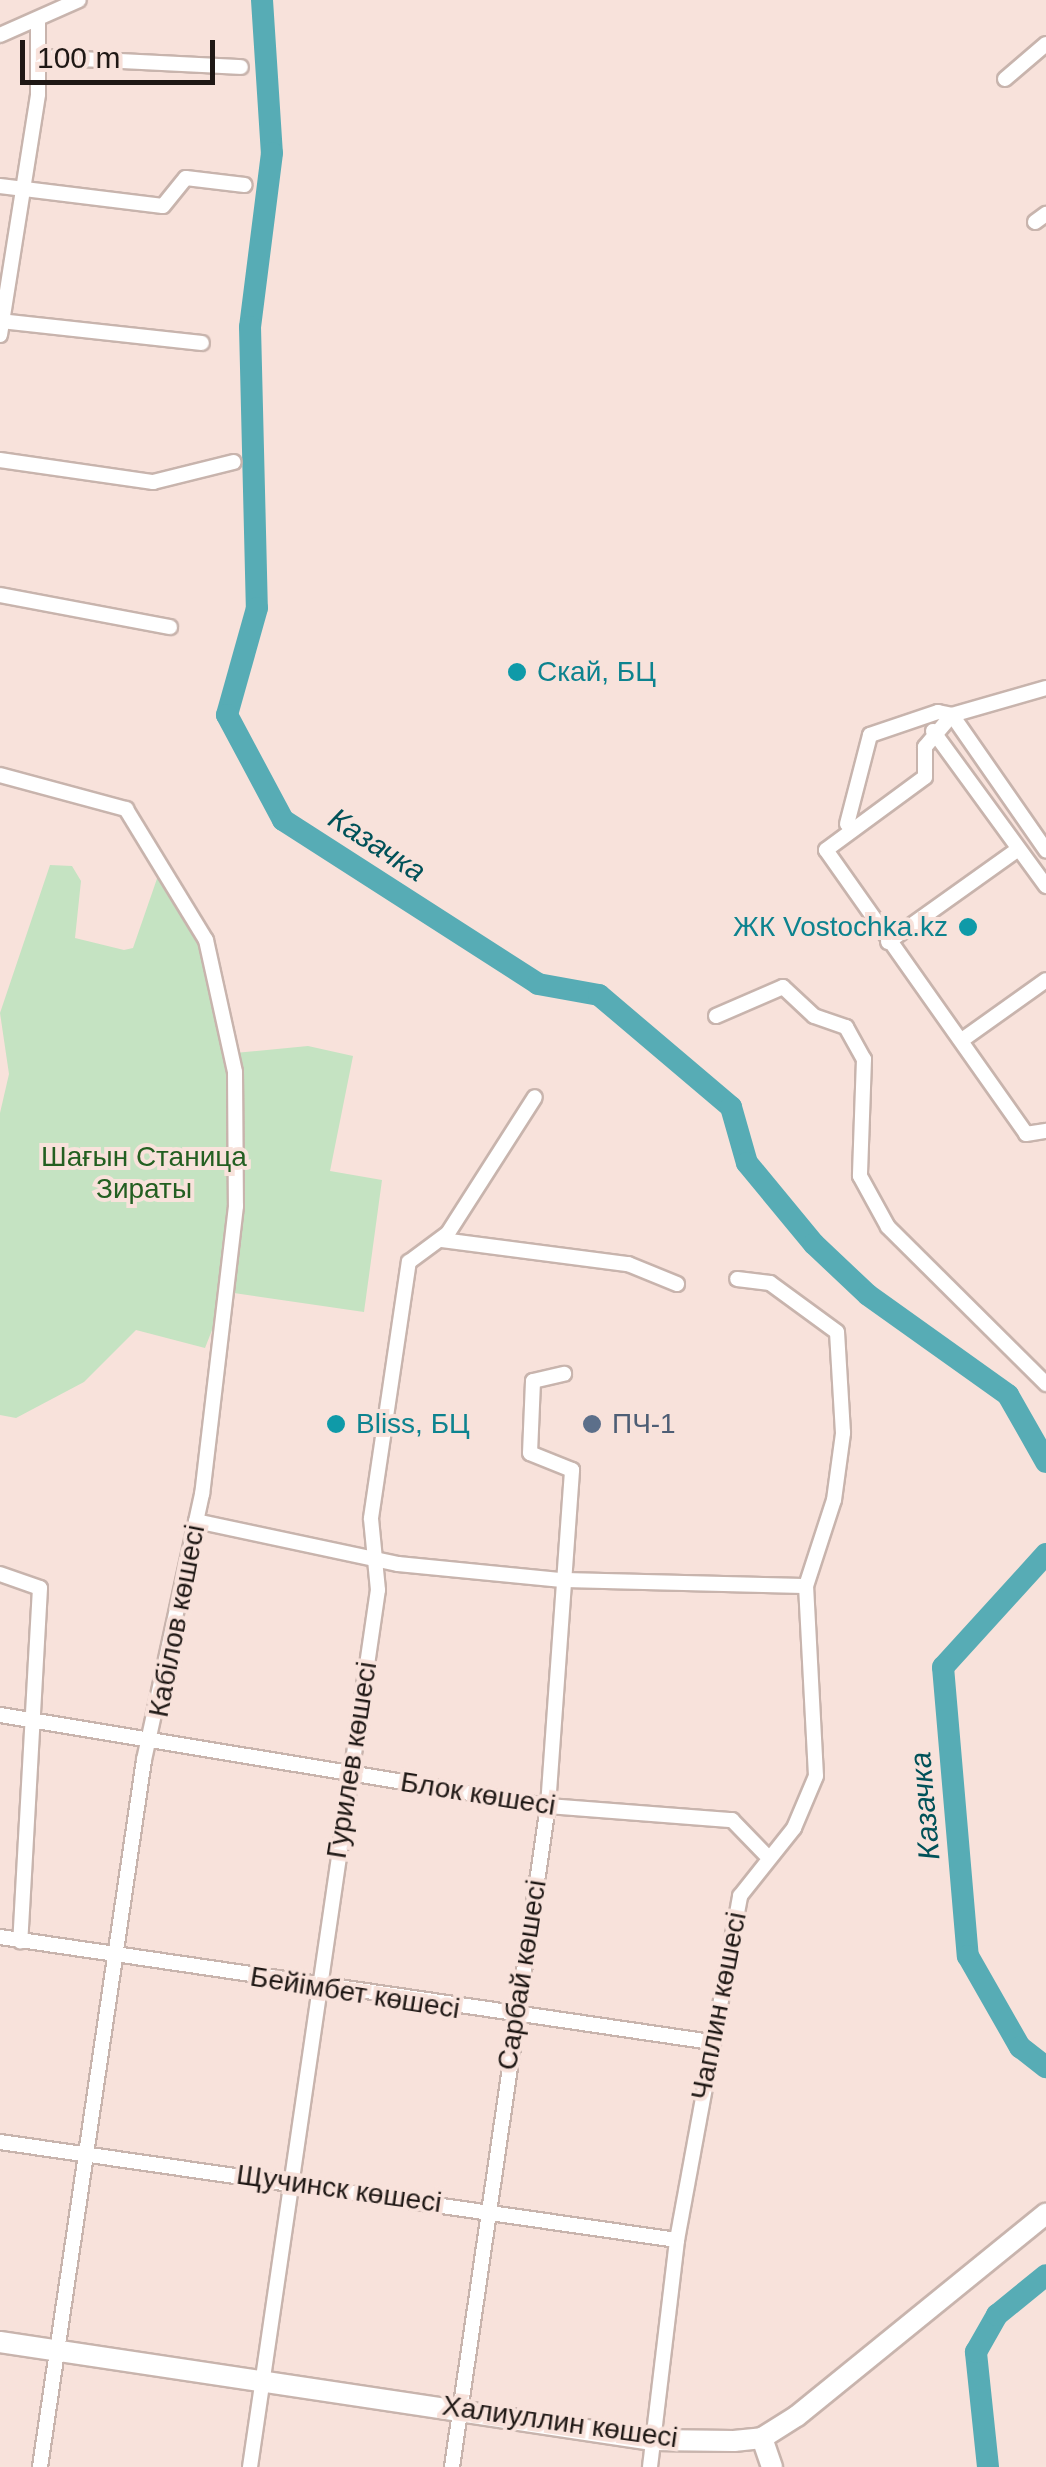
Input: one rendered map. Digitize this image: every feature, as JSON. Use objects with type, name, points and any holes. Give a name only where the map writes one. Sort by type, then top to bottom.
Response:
[{"type":"main road","points":[[772,2467],[762,2438],[1046,2214]]},
{"type":"main road","points":[[941,2299],[1046,2229]]},
{"type":"main road","name":"Халиуллин көшесі","points":[[0,2342],[263,2378],[653,2440],[762,2438]]},
{"type":"street","points":[[0,35],[38,23],[79,0]]},
{"type":"street","points":[[38,23],[43,57],[1,326],[202,343]]},
{"type":"street","points":[[1005,79],[1046,44]]},
{"type":"street","points":[[43,57],[241,67]]},
{"type":"street","points":[[0,186],[163,206],[186,178],[245,185]]},
{"type":"street","points":[[0,460],[153,482],[234,462]]},
{"type":"street","points":[[0,596],[170,627]]},
{"type":"street","points":[[843,830],[870,736],[1046,688]]},
{"type":"street","points":[[952,716],[933,731],[925,777],[843,830],[826,850],[1026,1134],[1046,1131]]},
{"type":"street","points":[[952,716],[1046,850]]},
{"type":"street","points":[[933,731],[1046,886]]},
{"type":"street","name":"Кабілов көшесі","points":[[0,775],[112,802],[146,834],[206,940],[235,1072],[236,1206],[196,1521],[115,1956],[40,2467]]},
{"type":"street","points":[[888,942],[1018,850]]},
{"type":"street","points":[[962,1040],[1046,980]]},
{"type":"street","points":[[716,1016],[783,987],[814,1016],[846,1027],[864,1059],[860,1176],[888,1226],[1046,1384]]},
{"type":"street","name":"Гурилев көшесі","points":[[250,2467],[378,1590],[371,1518],[409,1262],[442,1240],[535,1098]]},
{"type":"street","points":[[442,1240],[628,1264],[676,1284]]},
{"type":"street","name":"Чаплин көшесі","points":[[650,2467],[677,2240],[740,1896],[766,1854],[794,1828],[816,1776],[806,1586],[834,1500],[841,1338],[770,1283],[737,1280]]},
{"type":"street","name":"Сарбай көшесі","points":[[452,2467],[486,2209],[548,1806],[571,1481],[568,1467],[530,1453],[533,1381],[564,1374]]},
{"type":"street","points":[[196,1521],[374,1560],[562,1580],[806,1586]]},
{"type":"street","points":[[0,1574],[40,1588],[38,1719],[20,1940]]},
{"type":"street","name":"Блок көшесі","points":[[0,1715],[155,1736],[350,1775],[548,1806],[732,1820],[766,1854]]},
{"type":"street","name":"Бейімбет көшесі","points":[[0,1938],[515,2018],[711,2042]]},
{"type":"street","name":"Щучинск көшесі","points":[[0,2142],[486,2209],[677,2240]]},
{"type":"green space","name":"Шағын Станица Зираты","points":[[50,865],[72,866],[81,881],[75,938],[124,950],[133,948],[160,870],[205,953],[224,1054],[308,1046],[353,1056],[330,1171],[382,1180],[364,1312],[227,1292],[205,1348],[136,1330],[84,1382],[16,1418],[0,1415],[0,1113],[9,1074],[0,1013]]},
{"type":"waterway","name":"Казачка","points":[[262,0],[272,153],[250,327],[257,608],[227,715],[283,820],[538,984],[599,995],[731,1107],[747,1163],[814,1244],[868,1295],[1008,1395],[1046,1462]]},
{"type":"waterway","name":"Казачка","points":[[1046,1554],[943,1667],[968,1956],[1020,2047],[1046,2067]]},
{"type":"waterway","name":"Казачка","points":[[988,2467],[976,2352],[997,2315],[1046,2275]]},
{"type":"place","name":"Скай, БЦ","points":[[517,672]]},
{"type":"place","name":"ЖК Vostochka.kz","points":[[968,927]]},
{"type":"place","name":"Bliss, БЦ","points":[[336,1424]]},
{"type":"place","name":"ПЧ-1","points":[[592,1424]]}]
